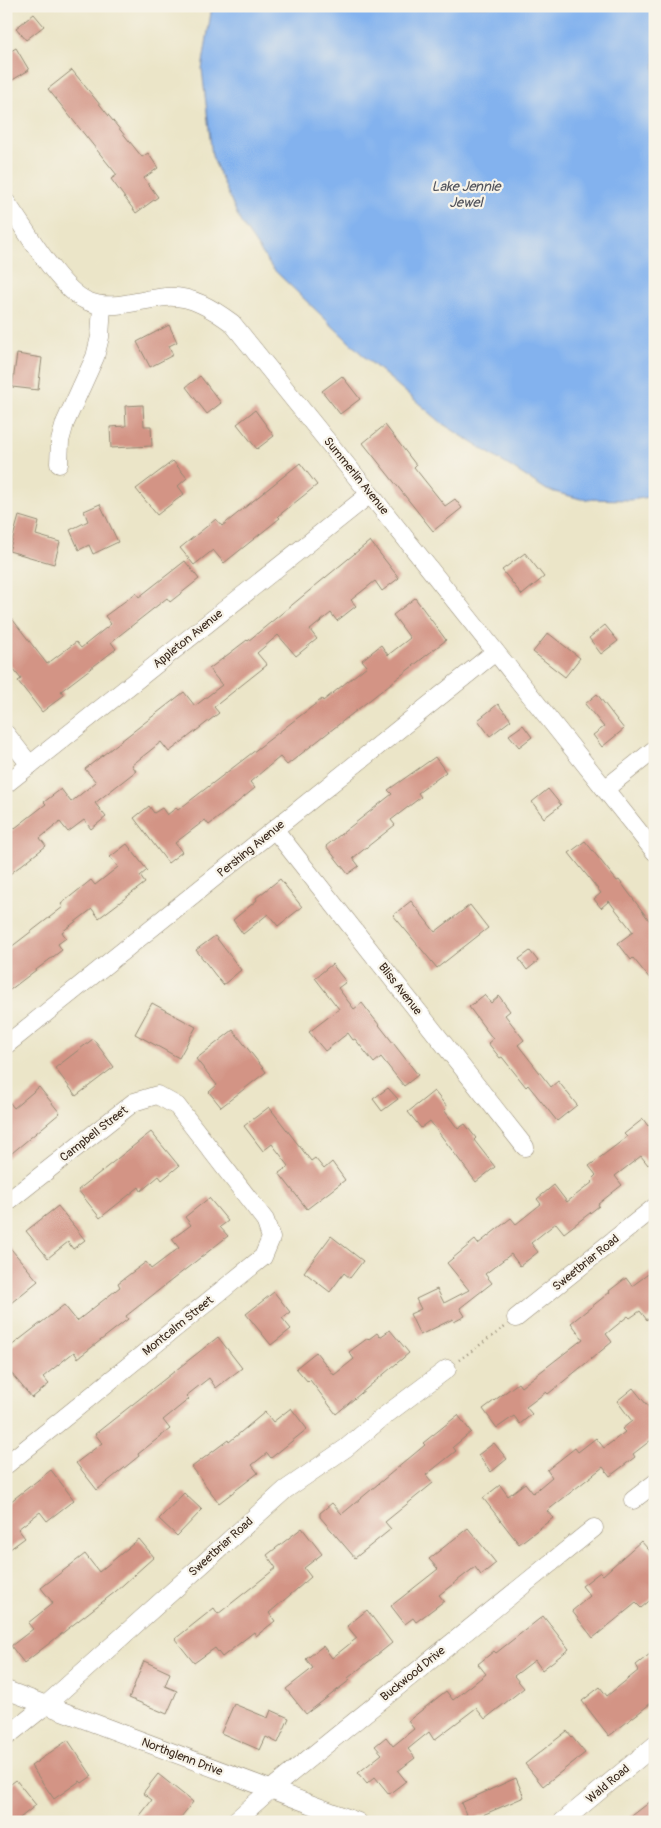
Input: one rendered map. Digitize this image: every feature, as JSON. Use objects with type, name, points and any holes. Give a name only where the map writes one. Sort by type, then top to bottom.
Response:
[{"type":"street","name":"Summerlin Avenue","points":[[6,202],[58,278],[72,292],[86,301],[102,306],[168,296],[190,299],[204,305],[232,323],[655,852]]},
{"type":"street","points":[[59,464],[60,441],[65,424],[95,357],[100,337],[102,306]]},
{"type":"street","name":"Appleton Avenue","points":[[6,784],[370,494]]},
{"type":"street","name":"Pershing Avenue","points":[[6,1045],[495,652]]},
{"type":"street","points":[[6,734],[30,765]]},
{"type":"street","points":[[605,789],[655,749]]},
{"type":"street","name":"Bliss Avenue","points":[[275,830],[525,1147]]},
{"type":"street","name":"Campbell Street","points":[[6,1203],[134,1102],[157,1095],[177,1106],[222,1164]]},
{"type":"street","name":"Montcalm Street","points":[[6,1465],[263,1257],[272,1238],[265,1220],[222,1164]]},
{"type":"street","name":"Sweetbriar Road","points":[[516,1318],[655,1207]]},
{"type":"street","name":"Sweetbriar Road","points":[[6,1737],[46,1705],[284,1490],[346,1448],[383,1417],[447,1369]]},
{"type":"street","points":[[633,1500],[655,1483]]},
{"type":"street","name":"Buckwood Drive","points":[[234,1822],[270,1790],[594,1528]]},
{"type":"street","name":"Northglenn Drive","points":[[6,1690],[358,1822]]},
{"type":"street","name":"Wald Road","points":[[562,1822],[655,1745]]},
{"type":"path","points":[[447,1369],[516,1318]]},
{"type":"water","name":"Lake Jennie Jewel","points":[[212,6],[655,6],[655,496],[631,500],[581,499],[547,490],[443,424],[368,360],[272,268],[240,221],[212,156],[202,69]]},
{"type":"building","points":[[34,14],[44,26],[26,40],[16,28]]},
{"type":"building","points":[[16,48],[29,70],[6,84],[6,54]]},
{"type":"building","points":[[72,70],[142,157],[148,153],[158,168],[144,178],[158,197],[136,213],[111,179],[117,175],[48,89]]},
{"type":"building","points":[[169,325],[177,342],[169,346],[173,355],[150,367],[137,342]]},
{"type":"building","points":[[17,354],[42,358],[38,390],[12,387]]},
{"type":"building","points":[[200,376],[221,403],[207,414],[186,387]]},
{"type":"building","points":[[342,376],[360,399],[340,414],[322,391]]},
{"type":"building","points":[[143,405],[144,426],[151,426],[152,446],[111,448],[110,427],[126,426],[125,406]]},
{"type":"building","points":[[255,410],[274,436],[257,449],[237,424]]},
{"type":"building","points":[[385,425],[416,465],[414,467],[445,506],[455,499],[462,508],[433,531],[363,443]]},
{"type":"building","points":[[173,461],[187,478],[178,486],[184,494],[157,515],[136,489]]},
{"type":"building","points":[[300,463],[317,485],[278,516],[280,518],[224,563],[213,550],[194,565],[180,548],[216,519],[222,526]]},
{"type":"building","points":[[100,504],[118,542],[93,554],[89,545],[79,550],[70,530],[88,521],[84,511]]},
{"type":"building","points":[[19,516],[39,522],[36,535],[60,542],[54,564],[9,551]]},
{"type":"building","points":[[370,541],[399,578],[382,591],[375,581],[351,600],[356,606],[337,621],[331,613],[310,630],[317,639],[296,656],[278,635],[257,653],[267,665],[214,707],[219,713],[169,752],[161,742],[132,765],[136,771],[95,803],[106,817],[91,829],[84,820],[68,832],[60,822],[40,838],[46,846],[6,877],[6,835],[46,804],[44,802],[61,789],[71,802],[96,782],[85,769],[184,692],[195,706],[222,685],[209,669],[248,641]]},
{"type":"building","points":[[525,553],[544,577],[522,595],[502,570]]},
{"type":"building","points":[[185,561],[199,579],[170,602],[167,598],[111,642],[116,649],[61,691],[64,695],[42,712],[18,681],[21,679],[6,660],[6,611],[47,664],[76,642],[81,648],[111,624],[105,616],[136,593],[139,597]]},
{"type":"building","points":[[415,598],[446,640],[287,765],[280,757],[250,782],[255,788],[209,825],[205,820],[175,843],[182,852],[168,863],[134,818],[149,806],[154,813],[162,808],[167,815],[176,808],[178,810],[367,666],[362,660],[381,645],[388,655],[410,638],[393,615]]},
{"type":"building","points":[[605,625],[618,641],[601,654],[589,638]]},
{"type":"building","points":[[548,633],[580,658],[565,677],[533,652]]},
{"type":"building","points":[[597,694],[624,729],[602,747],[593,735],[604,727],[585,704]]},
{"type":"building","points":[[498,704],[511,720],[490,736],[478,720]]},
{"type":"building","points":[[523,725],[532,737],[519,747],[509,735]]},
{"type":"building","points":[[435,757],[446,772],[418,793],[421,797],[391,820],[395,825],[353,858],[359,866],[348,874],[326,846],[392,794],[388,790]]},
{"type":"building","points":[[548,789],[561,805],[544,818],[532,802]]},
{"type":"building","points":[[585,841],[617,881],[619,880],[655,928],[655,985],[618,943],[633,932],[609,901],[601,908],[594,899],[601,893],[569,853]]},
{"type":"building","points":[[127,844],[147,870],[140,876],[145,883],[99,918],[92,909],[62,932],[66,938],[58,944],[62,950],[6,993],[6,951],[63,907],[61,904],[91,880],[95,885],[118,867],[110,857]]},
{"type":"building","points":[[280,879],[302,907],[278,926],[268,914],[243,934],[233,920]]},
{"type":"building","points":[[411,901],[435,932],[470,905],[488,928],[437,968],[393,915]]},
{"type":"building","points":[[215,936],[241,970],[223,985],[196,950]]},
{"type":"building","points":[[530,951],[538,961],[527,970],[519,959]]},
{"type":"building","points":[[332,964],[346,982],[338,988],[354,1009],[362,1003],[418,1075],[404,1086],[381,1057],[374,1063],[348,1033],[325,1051],[309,1032],[339,1009],[315,978]]},
{"type":"building","points":[[484,995],[491,1003],[499,996],[510,1011],[505,1015],[524,1040],[518,1045],[551,1087],[558,1081],[577,1105],[557,1121],[528,1085],[526,1087],[488,1043],[493,1039],[469,1007]]},
{"type":"building","points":[[152,1003],[196,1027],[179,1058],[135,1034]]},
{"type":"building","points":[[233,1030],[266,1072],[221,1107],[209,1092],[217,1085],[196,1059]]},
{"type":"building","points":[[93,1039],[114,1067],[76,1096],[55,1068]]},
{"type":"building","points":[[39,1087],[60,1113],[6,1158],[6,1098],[14,1108]]},
{"type":"building","points":[[388,1088],[398,1099],[382,1111],[373,1099]]},
{"type":"building","points":[[434,1091],[447,1107],[444,1110],[458,1129],[465,1124],[476,1138],[474,1140],[495,1167],[476,1182],[430,1121],[421,1128],[408,1112]]},
{"type":"building","points":[[269,1107],[311,1161],[315,1158],[324,1169],[332,1162],[345,1180],[307,1209],[279,1173],[289,1166],[272,1144],[263,1151],[244,1126]]},
{"type":"building","points":[[643,1119],[648,1126],[655,1122],[655,1159],[648,1165],[641,1156],[615,1176],[622,1185],[598,1204],[599,1206],[564,1233],[556,1223],[531,1243],[538,1252],[520,1266],[511,1254],[485,1274],[492,1283],[460,1308],[465,1316],[454,1322],[453,1319],[420,1335],[410,1314],[421,1309],[416,1299],[437,1289],[444,1303],[469,1290],[447,1263],[475,1240],[478,1244],[511,1218],[516,1224],[541,1204],[537,1199],[554,1185],[567,1202],[593,1182],[591,1180],[596,1175],[589,1166],[627,1137],[624,1134]]},
{"type":"building","points":[[151,1132],[179,1166],[162,1180],[159,1176],[141,1191],[139,1187],[100,1218],[78,1190]]},
{"type":"building","points":[[209,1198],[228,1221],[220,1227],[228,1236],[126,1316],[128,1319],[78,1358],[74,1352],[43,1377],[49,1384],[32,1398],[6,1367],[6,1350],[64,1305],[77,1321],[120,1287],[118,1283],[146,1262],[151,1269],[179,1248],[172,1239],[191,1225],[185,1217]]},
{"type":"building","points":[[58,1206],[85,1240],[73,1249],[68,1242],[48,1258],[26,1231]]},
{"type":"building","points":[[331,1236],[363,1261],[350,1278],[344,1273],[330,1292],[304,1272]]},
{"type":"building","points":[[6,1243],[38,1281],[6,1307]]},
{"type":"building","points":[[655,1269],[655,1313],[647,1320],[640,1311],[630,1318],[628,1316],[606,1334],[612,1342],[548,1394],[546,1392],[526,1407],[532,1414],[520,1424],[514,1416],[497,1428],[483,1409],[518,1383],[521,1387],[583,1339],[571,1323],[609,1291],[626,1278],[632,1286]]},
{"type":"building","points":[[274,1292],[290,1312],[282,1318],[291,1329],[271,1345],[246,1314]]},
{"type":"building","points":[[390,1330],[409,1353],[336,1414],[310,1380],[308,1382],[296,1368],[316,1352],[334,1375],[354,1359],[349,1352],[377,1333],[380,1337]]},
{"type":"building","points":[[218,1337],[242,1368],[216,1388],[209,1378],[186,1396],[189,1399],[163,1420],[170,1429],[97,1490],[76,1463],[102,1443],[95,1434]]},
{"type":"building","points":[[633,1388],[655,1415],[655,1437],[633,1454],[635,1457],[610,1476],[603,1467],[547,1511],[553,1518],[519,1544],[483,1498],[500,1485],[508,1496],[525,1483],[533,1493],[552,1477],[547,1470],[575,1448],[578,1452],[596,1438],[604,1448],[625,1432],[622,1429],[632,1421],[617,1401]]},
{"type":"building","points":[[291,1408],[307,1429],[271,1458],[267,1453],[252,1465],[258,1473],[219,1503],[192,1467],[228,1440],[229,1442],[265,1412],[273,1422]]},
{"type":"building","points":[[458,1415],[471,1432],[453,1447],[456,1451],[426,1475],[433,1483],[385,1522],[391,1529],[355,1558],[320,1517],[320,1513],[332,1503],[342,1514]]},
{"type":"building","points":[[494,1443],[507,1459],[491,1472],[478,1455]]},
{"type":"building","points":[[51,1470],[74,1500],[47,1521],[40,1512],[18,1529],[25,1538],[6,1552],[6,1505]]},
{"type":"building","points":[[184,1493],[202,1510],[177,1536],[159,1519]]},
{"type":"building","points":[[302,1528],[322,1554],[304,1568],[311,1577],[269,1613],[275,1621],[256,1636],[254,1632],[222,1657],[215,1648],[194,1663],[175,1639],[214,1608],[218,1614],[276,1568],[267,1555]]},
{"type":"building","points":[[468,1528],[496,1563],[481,1575],[475,1567],[439,1595],[444,1601],[416,1622],[413,1618],[405,1624],[391,1606],[438,1569],[429,1559]]},
{"type":"building","points":[[139,1539],[154,1557],[115,1592],[24,1663],[11,1646],[33,1629],[28,1623],[53,1603],[41,1588],[85,1554],[99,1572]]},
{"type":"building","points":[[641,1541],[655,1557],[655,1596],[641,1608],[636,1603],[593,1638],[572,1611],[590,1596],[582,1586],[600,1572],[603,1575]]},
{"type":"building","points":[[367,1610],[392,1643],[348,1678],[350,1680],[306,1714],[286,1689],[313,1668],[306,1659],[323,1646],[332,1658],[357,1638],[347,1626]]},
{"type":"building","points":[[543,1616],[569,1649],[542,1670],[535,1660],[514,1676],[524,1688],[485,1719],[476,1708],[434,1740],[429,1732],[408,1749],[415,1758],[398,1771],[406,1781],[389,1794],[375,1777],[367,1784],[358,1773],[382,1754],[375,1746],[386,1737],[393,1746],[414,1729],[408,1721],[446,1691],[453,1700],[486,1674],[478,1664],[494,1651],[496,1653]]},
{"type":"building","points":[[655,1650],[655,1700],[609,1736],[582,1701],[600,1687],[607,1696],[639,1670],[636,1665]]},
{"type":"building","points":[[144,1661],[170,1673],[165,1686],[177,1691],[167,1714],[129,1698]]},
{"type":"building","points":[[234,1704],[268,1718],[271,1710],[289,1718],[278,1743],[266,1737],[260,1750],[221,1733]]},
{"type":"building","points":[[567,1731],[585,1753],[543,1786],[525,1764]]},
{"type":"building","points":[[68,1740],[92,1776],[82,1783],[80,1781],[54,1799],[31,1766]]},
{"type":"building","points":[[158,1774],[193,1802],[177,1822],[135,1822],[152,1800],[143,1793]]},
{"type":"building","points":[[516,1778],[524,1797],[469,1821],[461,1803]]},
{"type":"building","points":[[16,1780],[36,1805],[15,1822],[6,1822],[6,1788]]},
{"type":"building","points":[[655,1798],[655,1822],[624,1822]]}]
